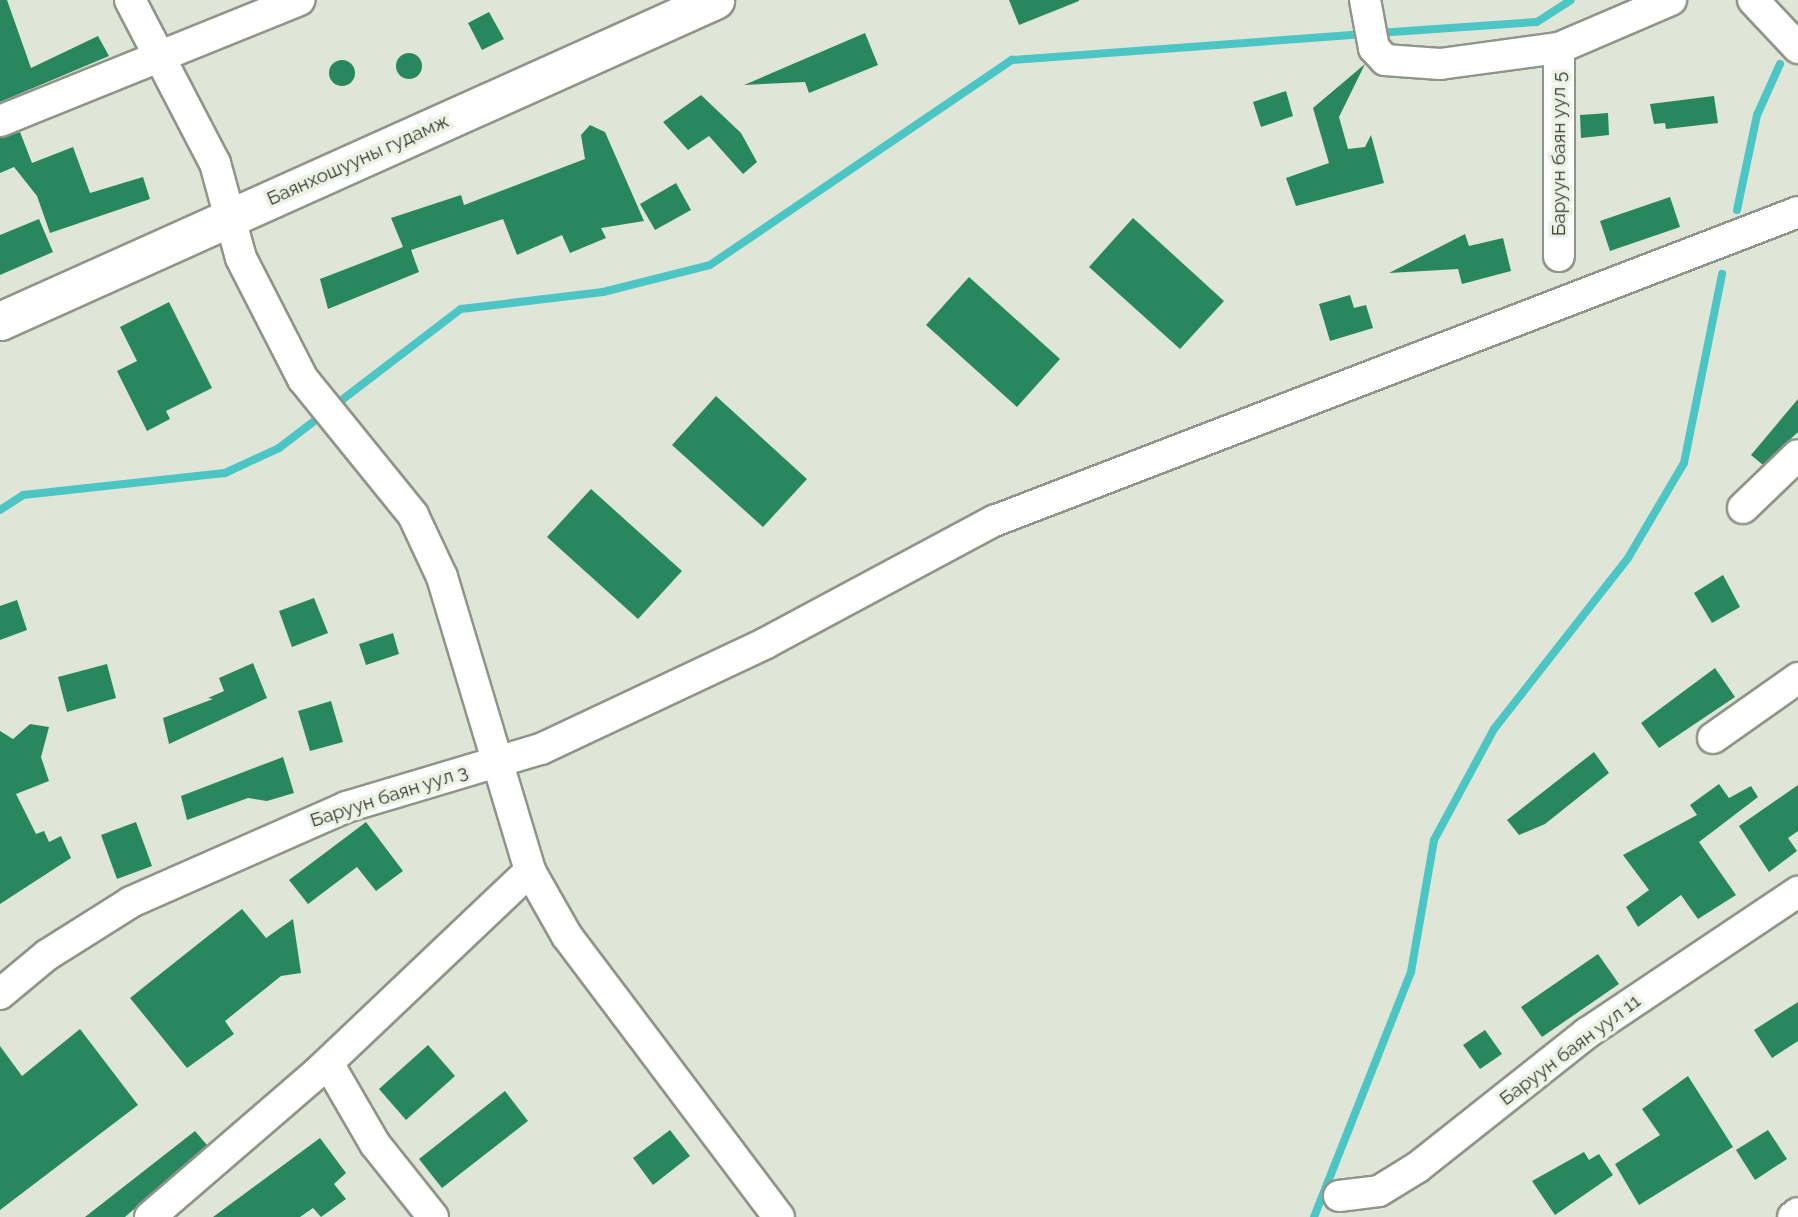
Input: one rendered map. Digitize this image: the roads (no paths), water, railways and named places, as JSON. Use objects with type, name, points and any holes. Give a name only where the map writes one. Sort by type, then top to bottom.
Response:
[{"type":"main road","name":"Баянхошууны гудамж","points":[[0,321],[715,0]]},
{"type":"street","points":[[130,0],[215,163],[241,258],[303,379],[413,515],[442,577],[466,643],[492,762],[541,749],[640,704],[994,520],[1798,212]]},
{"type":"street","points":[[0,121],[300,0]]},
{"type":"street","points":[[1365,0],[1374,48],[1385,60],[1440,64],[1559,48]]},
{"type":"street","name":"Баруун баян уул 5","points":[[1559,256],[1559,48],[1671,0]]},
{"type":"street","points":[[1753,0],[1798,48]]},
{"type":"street","points":[[1742,508],[1798,455]]},
{"type":"street","points":[[1713,738],[1798,678]]},
{"type":"street","name":"Баруун баян уул 3","points":[[0,994],[47,955],[131,902],[225,857],[346,807],[492,762],[530,871],[567,936],[779,1217]]},
{"type":"street","points":[[150,1217],[328,1063],[530,871]]},
{"type":"street","name":"Баруун баян уул 11","points":[[1339,1196],[1379,1191],[1418,1167],[1587,1033],[1798,892]]},
{"type":"street","points":[[328,1063],[375,1144],[433,1217]]},
{"type":"street","points":[[1793,1217],[1798,1213]]},
{"type":"waterway","points":[[1378,33],[1537,22],[1571,0]]},
{"type":"waterway","points":[[0,510],[23,495],[225,473],[279,448],[461,309],[603,292],[710,265],[1012,60],[1365,34]]},
{"type":"waterway","points":[[1737,210],[1757,115],[1780,64]]},
{"type":"waterway","points":[[1314,1217],[1411,972],[1434,840],[1494,729],[1628,558],[1684,463],[1722,274]]}]
